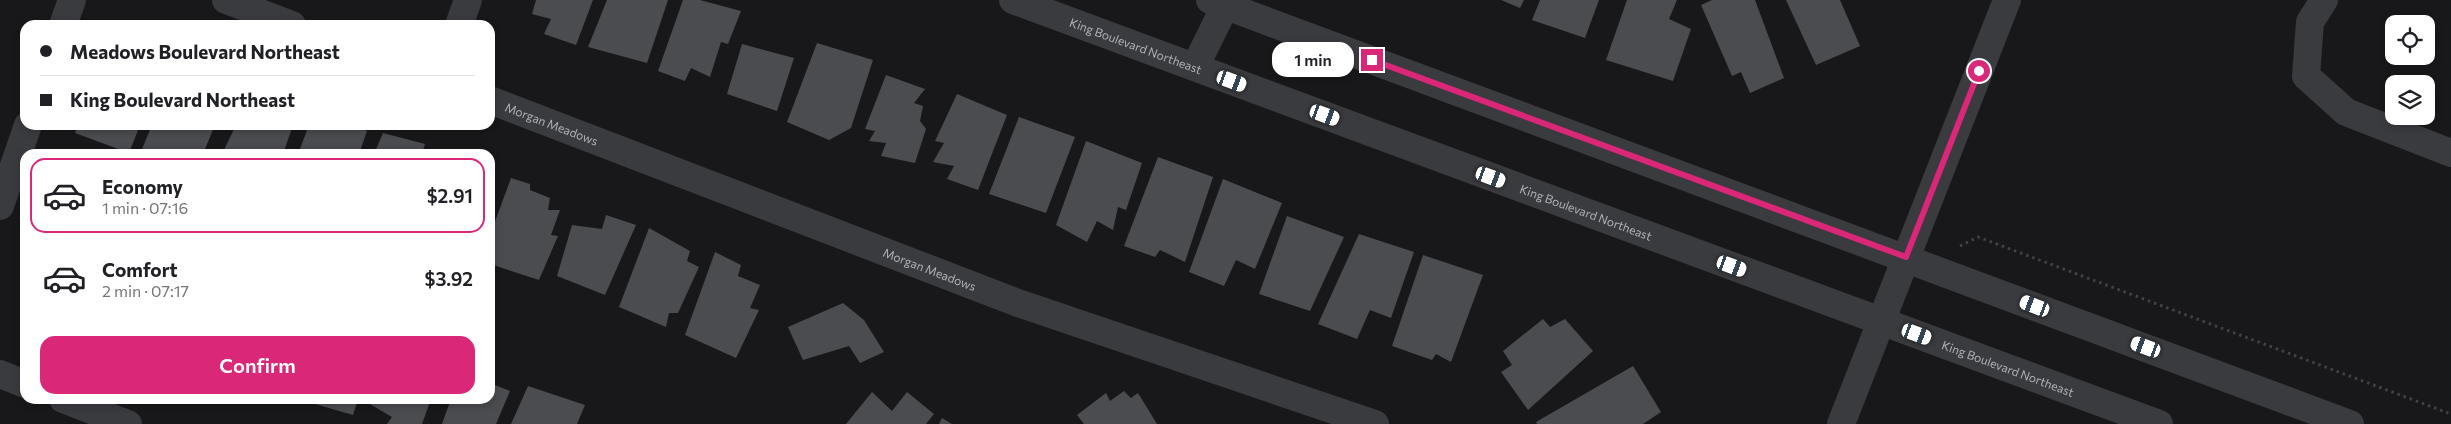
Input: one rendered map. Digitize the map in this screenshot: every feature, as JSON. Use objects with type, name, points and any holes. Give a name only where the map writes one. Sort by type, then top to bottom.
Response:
[{"type":"street","points":[[65,20],[72,0]]},
{"type":"street","points":[[226,0],[279,20]]},
{"type":"street","points":[[461,20],[468,0]]},
{"type":"street","name":"King Boulevard Northeast","points":[[1013,0],[2159,424]]},
{"type":"street","points":[[1841,424],[1880,320],[2007,0]]},
{"type":"street","points":[[2324,0],[2310,22],[2306,76],[2346,112],[2451,153]]},
{"type":"street","points":[[1195,67],[1221,2],[2350,424]]},
{"type":"street","name":"Morgan Meadows","points":[[495,102],[1018,303],[1375,424]]},
{"type":"street","points":[[0,206],[26,130]]},
{"type":"street","points":[[0,374],[20,382]]},
{"type":"street","points":[[76,404],[128,424]]},
{"type":"path","points":[[1916,230],[1957,247],[1978,237],[2451,414]]},
{"type":"building","points":[[536,0],[593,0],[576,45],[544,34],[551,19],[532,14]]},
{"type":"building","points":[[607,0],[668,0],[647,63],[588,47]]},
{"type":"building","points":[[683,0],[700,0],[741,11],[728,44],[721,42],[710,77],[691,68],[685,81],[658,71]]},
{"type":"building","points":[[1501,0],[1524,0],[1520,8]]},
{"type":"building","points":[[1540,0],[1599,0],[1585,38],[1532,20]]},
{"type":"building","points":[[1627,0],[1677,0],[1669,19],[1691,29],[1673,81],[1606,60]]},
{"type":"building","points":[[1712,0],[1755,0],[1784,78],[1750,93],[1741,72],[1732,76],[1701,5]]},
{"type":"building","points":[[1786,0],[1840,0],[1860,46],[1816,65]]},
{"type":"building","points":[[817,43],[873,60],[851,128],[829,140],[787,122]]},
{"type":"building","points":[[742,44],[794,58],[777,111],[727,94]]},
{"type":"building","points":[[886,75],[925,89],[914,103],[923,106],[920,121],[926,129],[915,163],[881,156],[886,143],[869,141],[875,131],[865,129]]},
{"type":"building","points":[[957,94],[1007,115],[978,190],[947,179],[954,166],[933,162],[944,143],[935,141]]},
{"type":"building","points":[[1019,117],[1075,137],[1046,213],[989,194]]},
{"type":"building","points":[[76,130],[138,130],[131,149],[118,149],[75,133]]},
{"type":"building","points":[[150,130],[213,130],[205,149],[142,149]]},
{"type":"building","points":[[234,130],[291,130],[285,149],[224,149]]},
{"type":"building","points":[[307,130],[367,131],[361,149],[300,149]]},
{"type":"building","points":[[383,133],[425,144],[424,149],[376,149]]},
{"type":"building","points":[[1086,141],[1142,163],[1126,210],[1118,207],[1113,230],[1097,221],[1087,242],[1056,225]]},
{"type":"building","points":[[1158,157],[1213,177],[1185,262],[1160,250],[1155,257],[1124,246]]},
{"type":"building","points":[[511,178],[530,184],[530,190],[550,198],[548,210],[560,210],[551,235],[558,236],[539,280],[495,266],[495,221]]},
{"type":"building","points":[[1223,179],[1282,203],[1255,269],[1236,260],[1224,286],[1189,272]]},
{"type":"building","points":[[606,215],[636,225],[605,295],[557,276],[572,225],[602,229]]},
{"type":"building","points":[[1287,216],[1344,237],[1310,311],[1259,294]]},
{"type":"building","points":[[649,228],[690,251],[687,261],[699,267],[678,313],[669,313],[666,327],[619,307]]},
{"type":"building","points":[[1359,234],[1414,252],[1391,318],[1370,310],[1357,339],[1318,324]]},
{"type":"building","points":[[715,252],[741,265],[738,276],[760,285],[750,308],[759,310],[736,358],[685,335]]},
{"type":"building","points":[[1423,255],[1483,275],[1451,362],[1436,354],[1432,360],[1392,346]]},
{"type":"building","points":[[843,303],[864,320],[884,352],[860,363],[849,346],[803,360],[788,327]]},
{"type":"building","points":[[1543,319],[1550,327],[1565,319],[1593,351],[1528,410],[1501,372],[1512,365],[1503,351]]},
{"type":"building","points":[[1633,366],[1661,412],[1643,424],[1537,424],[1536,422]]},
{"type":"building","points":[[495,385],[510,391],[496,424],[442,424],[449,404],[495,404]]},
{"type":"building","points":[[528,386],[585,405],[577,424],[511,424]]},
{"type":"building","points":[[1124,391],[1131,398],[1138,393],[1157,424],[1084,424],[1077,415],[1106,393],[1110,401]]},
{"type":"building","points":[[872,392],[892,411],[907,392],[934,414],[926,424],[846,424]]},
{"type":"building","points":[[315,404],[356,404],[353,415]]},
{"type":"building","points":[[370,404],[429,404],[422,424],[387,424],[392,417]]},
{"type":"building","points":[[942,418],[952,424],[939,424]]},
{"type":"route","points":[[1372,60],[1906,257],[1979,71]]}]
